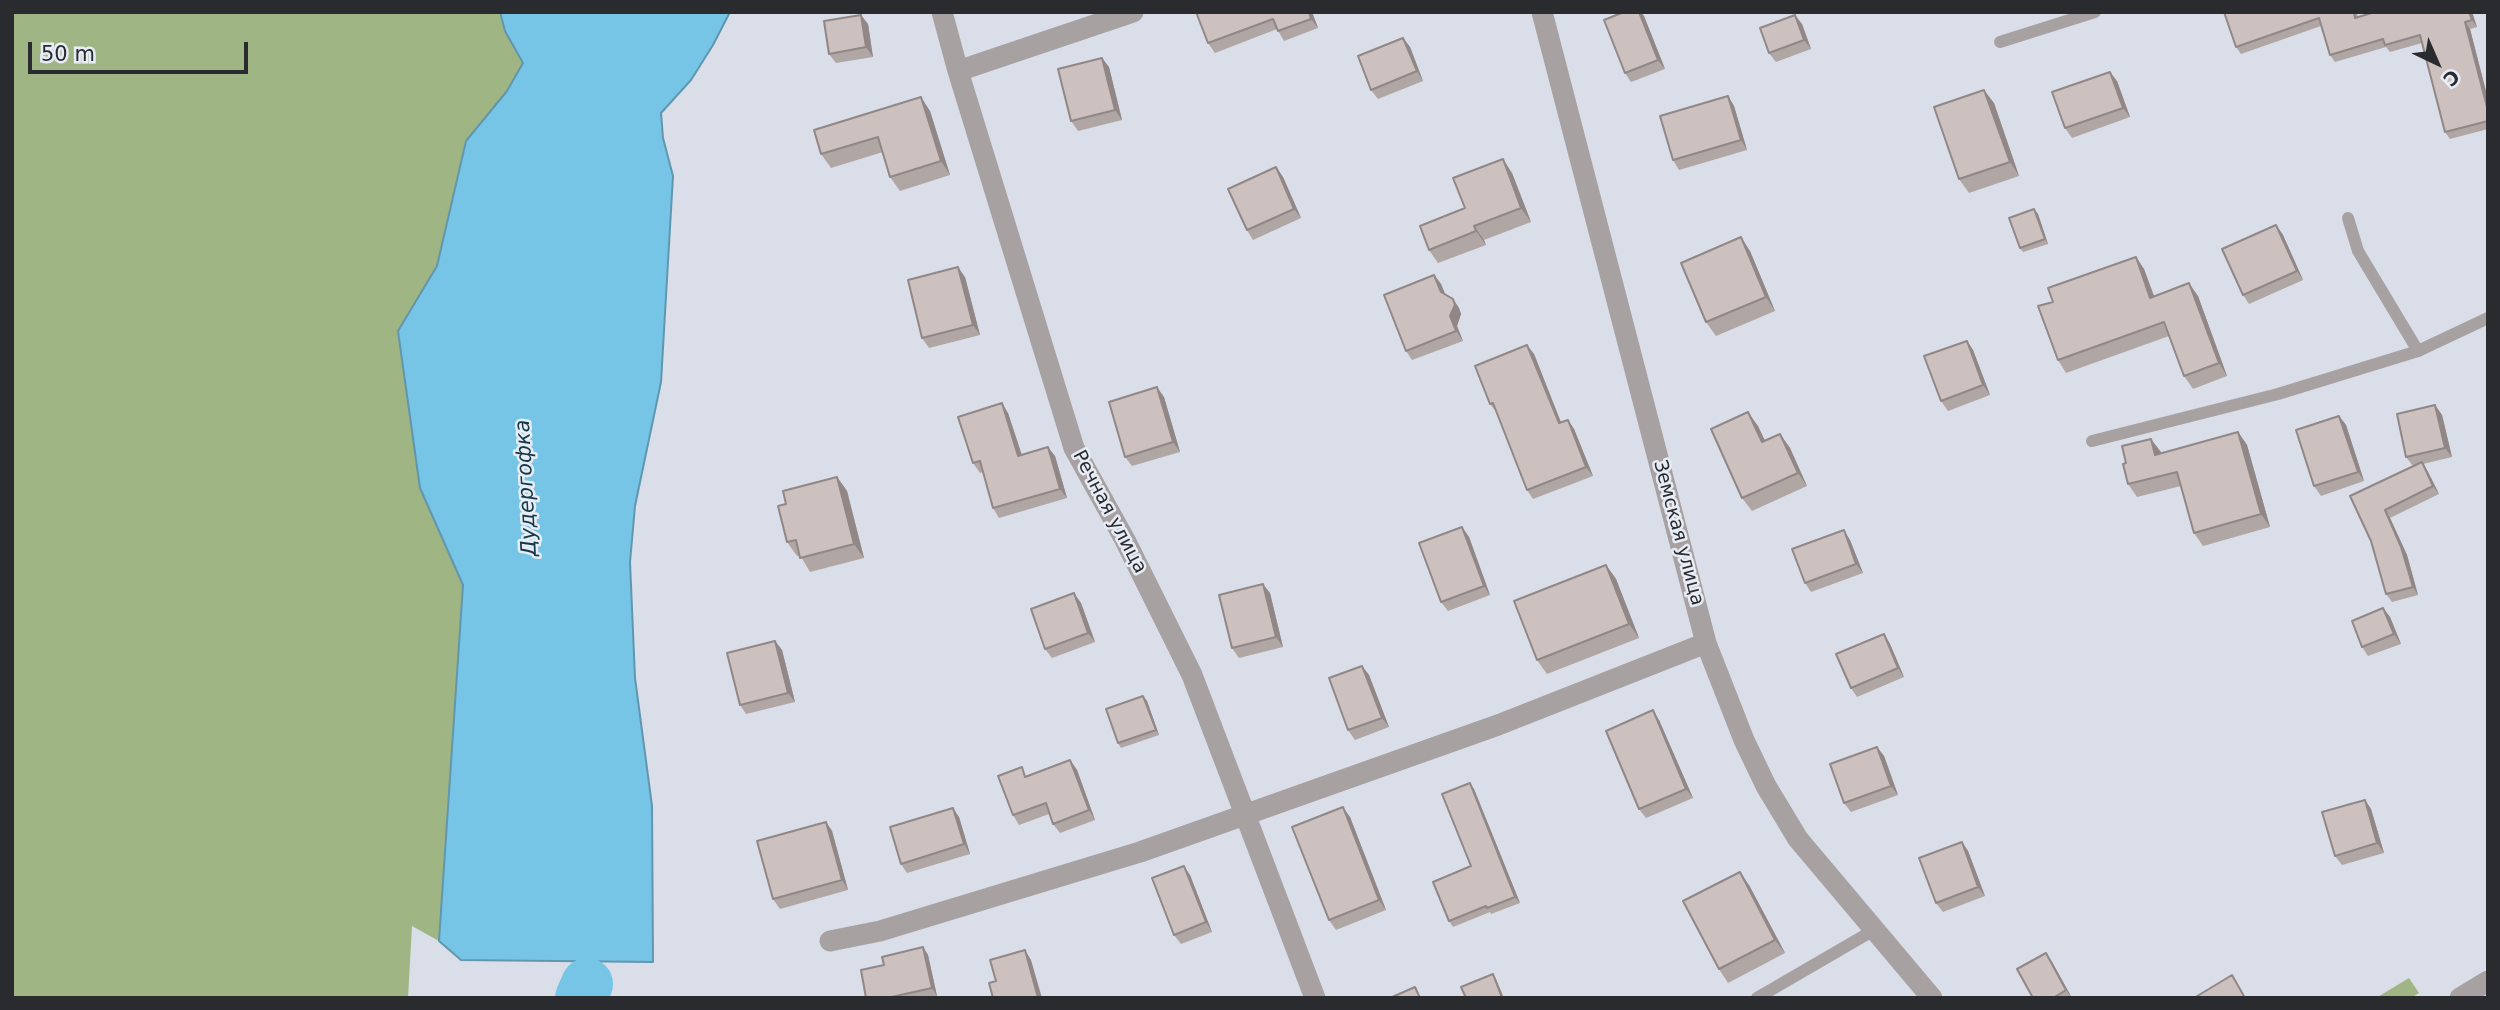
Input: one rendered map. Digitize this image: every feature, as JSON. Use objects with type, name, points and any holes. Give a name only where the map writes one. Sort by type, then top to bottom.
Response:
[{"type":"street","name":"Речная улица","points":[[942,12],[1074,448],[1125,540],[1192,675],[1315,998]]},
{"type":"street","points":[[958,71],[1133,12]]},
{"type":"street","name":"Земская улица","points":[[1542,12],[1706,643],[1744,740],[1766,786],[1798,839],[1932,998]]},
{"type":"street","points":[[830,941],[880,931],[1140,852],[1497,725],[1706,643]]},
{"type":"street","points":[[2460,998],[2488,981]]},
{"type":"lane","points":[[2000,42],[2095,12]]},
{"type":"lane","points":[[2348,218],[2358,251],[2418,351]]},
{"type":"lane","points":[[2092,441],[2278,394],[2418,351],[2488,318]]},
{"type":"lane","points":[[1757,998],[1874,930]]},
{"type":"green space","points":[[12,12],[500,12],[505,31],[523,63],[507,91],[466,141],[437,266],[398,331],[420,488],[463,585],[439,941],[412,926],[408,998],[12,998]]},
{"type":"green space","points":[[2409,978],[2419,993],[2411,998],[2376,998]]},
{"type":"water","points":[[500,12],[730,12],[691,80],[661,113],[663,138],[673,176],[661,382],[635,506],[630,562],[635,678],[652,806],[653,962],[461,960],[439,941],[463,585],[420,488],[398,331],[437,266],[466,141],[507,91],[523,63],[505,31]]},
{"type":"building","points":[[1196,12],[1309,12],[1311,19],[1278,31],[1273,19],[1208,43]]},
{"type":"building","points":[[1624,12],[1639,12],[1658,60],[1625,73],[1604,20]]},
{"type":"building","points":[[2224,12],[2354,12],[2355,18],[2375,12],[2469,12],[2472,20],[2465,22],[2488,111],[2488,121],[2445,132],[2420,35],[2385,45],[2383,39],[2330,55],[2319,18],[2236,47]]},
{"type":"building","points":[[861,15],[866,47],[829,54],[824,21]]},
{"type":"building","points":[[1795,15],[1804,40],[1769,53],[1760,28]]},
{"type":"building","points":[[1403,38],[1417,71],[1371,90],[1358,56]]},
{"type":"building","points":[[1102,58],[1115,110],[1071,121],[1058,69]]},
{"type":"building","points":[[2110,72],[2123,108],[2065,128],[2052,92]]},
{"type":"building","points":[[1984,90],[2010,162],[1959,179],[1934,107]]},
{"type":"building","points":[[1728,96],[1741,140],[1673,160],[1660,116]]},
{"type":"building","points":[[921,97],[941,161],[890,177],[878,137],[821,154],[814,130]]},
{"type":"building","points":[[1503,159],[1521,208],[1474,226],[1476,231],[1429,250],[1420,226],[1465,208],[1453,178]]},
{"type":"building","points":[[1276,167],[1294,209],[1247,230],[1228,189]]},
{"type":"building","points":[[2034,209],[2045,239],[2020,248],[2009,218]]},
{"type":"building","points":[[2276,225],[2297,271],[2243,295],[2222,249]]},
{"type":"building","points":[[1741,237],[1766,297],[1706,322],[1681,263]]},
{"type":"building","points":[[2136,257],[2150,298],[2189,283],[2219,363],[2184,376],[2164,322],[2058,360],[2038,306],[2053,302],[2048,288]]},
{"type":"building","points":[[958,267],[973,325],[922,338],[908,280]]},
{"type":"building","points":[[1434,275],[1441,292],[1453,299],[1455,305],[1450,316],[1456,331],[1406,351],[1384,295]]},
{"type":"building","points":[[1967,341],[1983,385],[1941,401],[1924,356]]},
{"type":"building","points":[[1527,345],[1559,423],[1568,420],[1586,467],[1527,490],[1493,403],[1490,404],[1475,366]]},
{"type":"building","points":[[1157,387],[1173,442],[1125,457],[1109,402]]},
{"type":"building","points":[[1002,403],[1018,456],[1048,447],[1060,489],[993,508],[980,461],[973,463],[958,417]]},
{"type":"building","points":[[2435,405],[2445,448],[2406,457],[2397,414]]},
{"type":"building","points":[[1748,412],[1762,442],[1780,434],[1798,473],[1742,498],[1711,429]]},
{"type":"building","points":[[2339,416],[2358,472],[2314,486],[2296,430]]},
{"type":"building","points":[[2238,432],[2261,514],[2194,533],[2177,472],[2128,484],[2122,446],[2151,439],[2155,455]]},
{"type":"building","points":[[2422,462],[2433,486],[2385,510],[2401,547],[2413,587],[2386,594],[2371,541],[2350,496]]},
{"type":"building","points":[[837,477],[854,544],[800,558],[796,540],[787,542],[778,506],[786,504],[783,491]]},
{"type":"building","points":[[1462,527],[1484,586],[1441,602],[1419,543]]},
{"type":"building","points":[[1844,530],[1856,564],[1805,583],[1792,549]]},
{"type":"building","points":[[1606,565],[1629,624],[1537,660],[1514,601]]},
{"type":"building","points":[[1263,584],[1276,637],[1232,648],[1219,595]]},
{"type":"building","points":[[1074,593],[1088,633],[1045,649],[1031,609]]},
{"type":"building","points":[[2383,608],[2394,634],[2362,647],[2352,621]]},
{"type":"building","points":[[1884,634],[1898,668],[1851,688],[1836,654]]},
{"type":"building","points":[[775,641],[788,693],[740,705],[727,653]]},
{"type":"building","points":[[1362,666],[1382,718],[1348,730],[1329,678]]},
{"type":"building","points":[[1143,696],[1156,730],[1118,743],[1106,709]]},
{"type":"building","points":[[1653,710],[1686,789],[1639,809],[1606,731]]},
{"type":"building","points":[[1877,747],[1891,786],[1844,803],[1830,764]]},
{"type":"building","points":[[1070,760],[1089,810],[1053,824],[1046,803],[1013,815],[998,776],[1022,767],[1025,777]]},
{"type":"building","points":[[1470,783],[1515,897],[1449,921],[1433,882],[1471,866],[1442,794]]},
{"type":"building","points":[[2365,800],[2377,843],[2335,856],[2322,812]]},
{"type":"building","points":[[1343,807],[1379,900],[1329,920],[1292,827]]},
{"type":"building","points":[[953,808],[964,844],[901,864],[890,827]]},
{"type":"building","points":[[826,822],[842,880],[773,899],[757,841]]},
{"type":"building","points":[[1962,842],[1978,887],[1936,903],[1919,858]]},
{"type":"building","points":[[1184,866],[1206,922],[1174,935],[1152,878]]},
{"type":"building","points":[[1740,872],[1775,940],[1719,969],[1683,901]]},
{"type":"building","points":[[923,947],[932,988],[887,998],[866,998],[861,970],[884,965],[882,957]]},
{"type":"building","points":[[1025,950],[1038,998],[993,998],[989,983],[996,981],[990,960]]},
{"type":"building","points":[[2046,953],[2066,990],[2053,998],[2033,998],[2017,969]]},
{"type":"building","points":[[1493,974],[1502,998],[1466,998],[1461,987]]},
{"type":"building","points":[[2232,975],[2245,998],[2194,998]]},
{"type":"building","points":[[1415,987],[1420,998],[1390,998]]},
{"type":"waterway","name":"Дудергофка","points":[[581,998],[587,984]]}]
